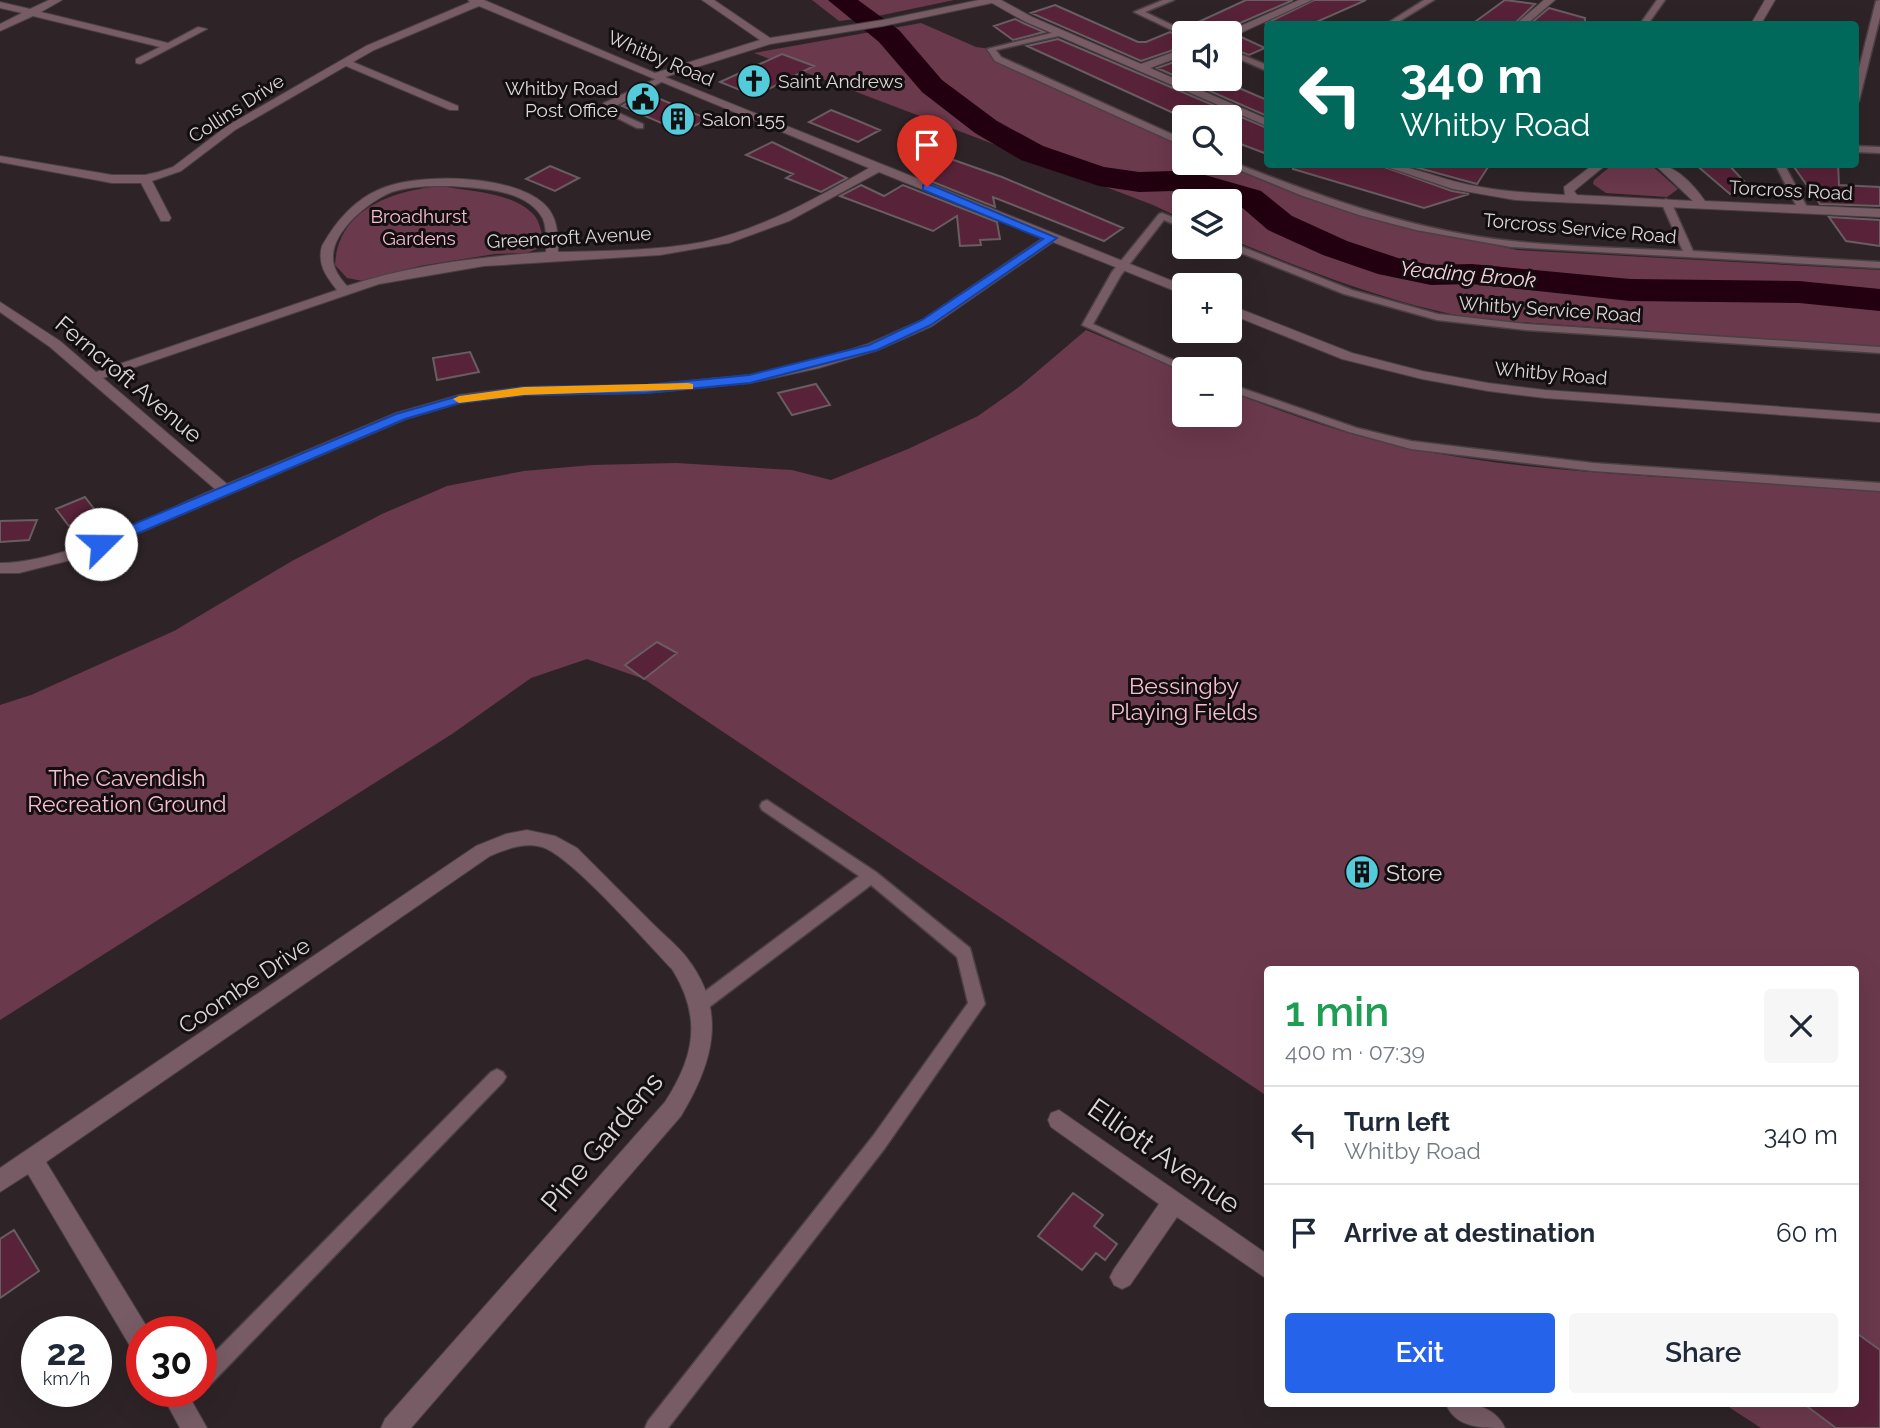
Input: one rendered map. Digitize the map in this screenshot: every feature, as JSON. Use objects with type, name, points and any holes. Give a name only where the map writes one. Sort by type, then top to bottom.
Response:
[{"type":"street","points":[[0,28],[57,0]]},
{"type":"street","points":[[707,0],[768,40]]},
{"type":"street","points":[[658,78],[768,40],[883,23],[993,0],[1060,33],[1264,123]]},
{"type":"street","points":[[1242,29],[1307,0]]},
{"type":"street","points":[[1525,21],[1550,0]]},
{"type":"street","points":[[1758,21],[1770,0]]},
{"type":"street","name":"Collins Drive","points":[[0,159],[112,179],[145,179],[177,169],[231,128],[345,62],[370,48],[476,1]]},
{"type":"street","name":"Whitby Road","points":[[476,1],[658,78],[1172,286]]},
{"type":"street","points":[[0,5],[169,46]]},
{"type":"street","points":[[140,61],[202,29]]},
{"type":"street","points":[[1140,68],[1172,56]]},
{"type":"street","points":[[345,62],[454,107]]},
{"type":"street","name":"Greencroft Avenue","points":[[94,377],[376,281],[444,267],[552,256],[652,253],[726,240],[797,212],[878,167]]},
{"type":"street","name":"Torcross Road","points":[[1396,168],[1457,186],[1515,196],[1880,213]]},
{"type":"street","points":[[1572,197],[1568,191],[1597,168]]},
{"type":"street","name":"Torcross Road","points":[[1664,168],[1691,190],[1701,204]]},
{"type":"street","points":[[145,179],[165,218]]},
{"type":"street","points":[[345,292],[326,269],[326,249],[336,232],[348,217],[368,200],[413,182],[470,184],[531,200],[548,217],[552,256]]},
{"type":"street","points":[[0,568],[19,568],[77,553],[401,416],[459,399],[524,391],[646,389],[750,379],[873,347],[927,323],[1052,238]]},
{"type":"street","name":"Ferncroft Avenue","points":[[0,306],[55,344],[225,490]]},
{"type":"street","name":"Whitby Road","points":[[1242,314],[1347,356],[1422,375],[1488,387],[1545,394],[1880,418]]},
{"type":"street","name":"Pine Gardens","points":[[394,1428],[673,1109],[690,1082],[701,1051],[702,1021],[695,988],[679,963],[570,853],[556,842],[541,837],[520,838]]},
{"type":"street","name":"Coombe Drive","points":[[0,1181],[483,851],[520,838]]},
{"type":"street","name":"Elliott Avenue","points":[[1059,1120],[1264,1266]]},
{"type":"street","points":[[32,1160],[126,1316]]},
{"type":"street","points":[[1122,1277],[1174,1202]]},
{"type":"street","points":[[185,1407],[194,1428]]},
{"type":"street","points":[[1462,1407],[1492,1428]]},
{"type":"lane","points":[[1170,0],[1138,12],[1172,27]]},
{"type":"lane","points":[[1395,21],[1430,0]]},
{"type":"lane","points":[[1646,21],[1661,0]]},
{"type":"lane","points":[[1859,85],[1880,1]]},
{"type":"lane","points":[[1060,33],[991,49],[998,59],[1172,138]]},
{"type":"lane","points":[[1242,57],[1264,67]]},
{"type":"lane","points":[[640,126],[605,110],[607,105],[658,78]]},
{"type":"lane","points":[[1859,149],[1880,150]]},
{"type":"lane","points":[[1781,168],[1803,209]]},
{"type":"lane","name":"Torcross Service Road","points":[[1242,169],[1310,195],[1416,227],[1511,244],[1880,265]]},
{"type":"lane","name":"Torcross Service Road","points":[[1666,202],[1689,254]]},
{"type":"lane","points":[[1172,221],[1161,216],[1123,267],[1087,325],[1172,363]]},
{"type":"lane","name":"Whitby Service Road","points":[[1242,250],[1349,292],[1437,317],[1526,327],[1880,350]]},
{"type":"lane","points":[[1242,391],[1353,430],[1411,444],[1593,467],[1880,487]]},
{"type":"lane","points":[[655,1428],[879,1142],[977,1004],[964,953],[871,876],[767,806]]},
{"type":"lane","points":[[698,1006],[871,876]]},
{"type":"lane","points":[[217,1364],[497,1077]]},
{"type":"green space","points":[[812,0],[954,0],[873,17],[839,21]]},
{"type":"green space","points":[[921,23],[976,47],[991,49],[995,55],[1172,138],[1172,175],[1242,175],[1242,167],[1416,227],[1517,250],[1880,270],[1880,347],[1477,319],[1414,305],[1321,275],[1242,244],[1242,189],[1172,189],[1172,214],[754,53]]},
{"type":"green space","points":[[1608,168],[1654,168],[1678,189],[1667,197],[1606,193],[1593,184]]},
{"type":"green space","name":"Broadhurst Gardens","points":[[440,186],[489,194],[523,206],[534,215],[539,225],[543,239],[539,248],[527,253],[495,254],[420,266],[363,281],[347,278],[335,265],[338,246],[346,230],[371,206],[386,198]]},
{"type":"green space","name":"Bessingby Playing Fields","points":[[1086,330],[1172,366],[1172,427],[1242,427],[1242,396],[1341,431],[1408,448],[1466,458],[1584,472],[1880,491],[1880,1428],[1761,1428],[1729,1407],[1859,1407],[1859,966],[1264,966],[1264,1094],[644,679],[587,659],[531,678],[452,734],[0,1020],[0,705],[31,695],[174,631],[292,561],[382,514],[447,486],[524,471],[592,465],[676,463],[792,470],[831,480],[908,449],[978,416],[1019,387]]},
{"type":"building","points":[[1246,0],[1293,0],[1242,22],[1200,21]]},
{"type":"building","points":[[1314,0],[1366,0],[1319,21],[1271,21]]},
{"type":"building","points":[[1505,0],[1535,4],[1517,21],[1476,21]]},
{"type":"building","points":[[1055,5],[1138,42],[1146,42],[1170,32],[1172,50],[1141,61],[1031,13]]},
{"type":"building","points":[[1549,8],[1585,18],[1585,21],[1534,21]]},
{"type":"building","points":[[1015,19],[1044,32],[1013,40],[994,26]]},
{"type":"building","points":[[1242,37],[1264,48],[1249,55],[1242,52]]},
{"type":"building","points":[[1058,39],[1172,88],[1172,91],[1180,91],[1213,105],[1172,105],[1172,112],[1027,46]]},
{"type":"building","points":[[782,54],[814,66],[755,96],[720,82]]},
{"type":"building","points":[[1172,63],[1172,75],[1157,68]]},
{"type":"building","points":[[1242,89],[1264,99],[1264,115],[1210,91]]},
{"type":"building","points":[[646,93],[708,119],[682,132],[622,106]]},
{"type":"building","points":[[831,110],[880,130],[858,142],[809,122]]},
{"type":"building","points":[[1242,117],[1264,127],[1264,153],[1242,145]]},
{"type":"building","points":[[772,142],[847,178],[821,192],[786,178],[793,174],[746,155]]},
{"type":"building","points":[[948,158],[1002,177],[1123,228],[1104,241],[993,197],[995,207],[918,176]]},
{"type":"building","points":[[550,166],[579,178],[555,191],[526,179]]},
{"type":"building","points":[[1387,168],[1452,191],[1469,194],[1424,208],[1293,169]]},
{"type":"building","points":[[1419,168],[1487,168],[1477,184]]},
{"type":"building","points":[[1700,168],[1732,168],[1753,191],[1730,194]]},
{"type":"building","points":[[1795,168],[1838,168],[1839,185],[1880,187],[1880,206],[1820,204]]},
{"type":"building","points":[[861,185],[884,196],[903,185],[997,222],[1000,239],[980,240],[981,245],[960,246],[957,216],[933,231],[840,196]]},
{"type":"building","points":[[1829,217],[1880,220],[1880,246],[1846,241]]},
{"type":"building","points":[[470,352],[479,372],[437,380],[433,358]]},
{"type":"building","points":[[816,384],[830,405],[792,415],[778,393]]},
{"type":"building","points":[[85,497],[98,514],[69,526],[56,509]]},
{"type":"building","points":[[37,520],[29,540],[0,542],[0,521]]},
{"type":"building","points":[[657,642],[677,653],[644,679],[625,665]]},
{"type":"building","points":[[1073,1193],[1103,1215],[1094,1226],[1117,1244],[1105,1260],[1096,1253],[1082,1270],[1038,1236]]},
{"type":"building","points":[[14,1230],[39,1271],[0,1298],[0,1239]]},
{"type":"building","points":[[1859,1335],[1880,1350],[1880,1428],[1836,1428],[1808,1407],[1859,1407]]},
{"type":"waterway","name":"Yeading Brook","points":[[841,0],[889,36],[932,86],[986,127],[1032,153],[1099,176],[1139,182],[1173,181],[1205,185],[1250,198],[1280,223],[1335,248],[1390,267],[1431,275],[1472,274],[1630,290],[1799,292],[1880,300]]},
{"type":"slow traffic","points":[[459,399],[524,391],[688,386]]},
{"type":"place","name":"Saint Andrews","points":[[754,81]]},
{"type":"place","name":"Whitby Road Post Office","points":[[643,99]]},
{"type":"place","name":"Salon 155","points":[[678,119]]},
{"type":"place","name":"Store","points":[[1362,872]]},
{"type":"route","points":[[101,544],[262,473],[401,416],[459,399],[524,391],[646,389],[750,379],[814,365],[873,347],[927,323],[1052,238],[927,187]]},
{"type":"park label","name":"The Cavendish Recreation Ground","points":[[127,790]]}]
